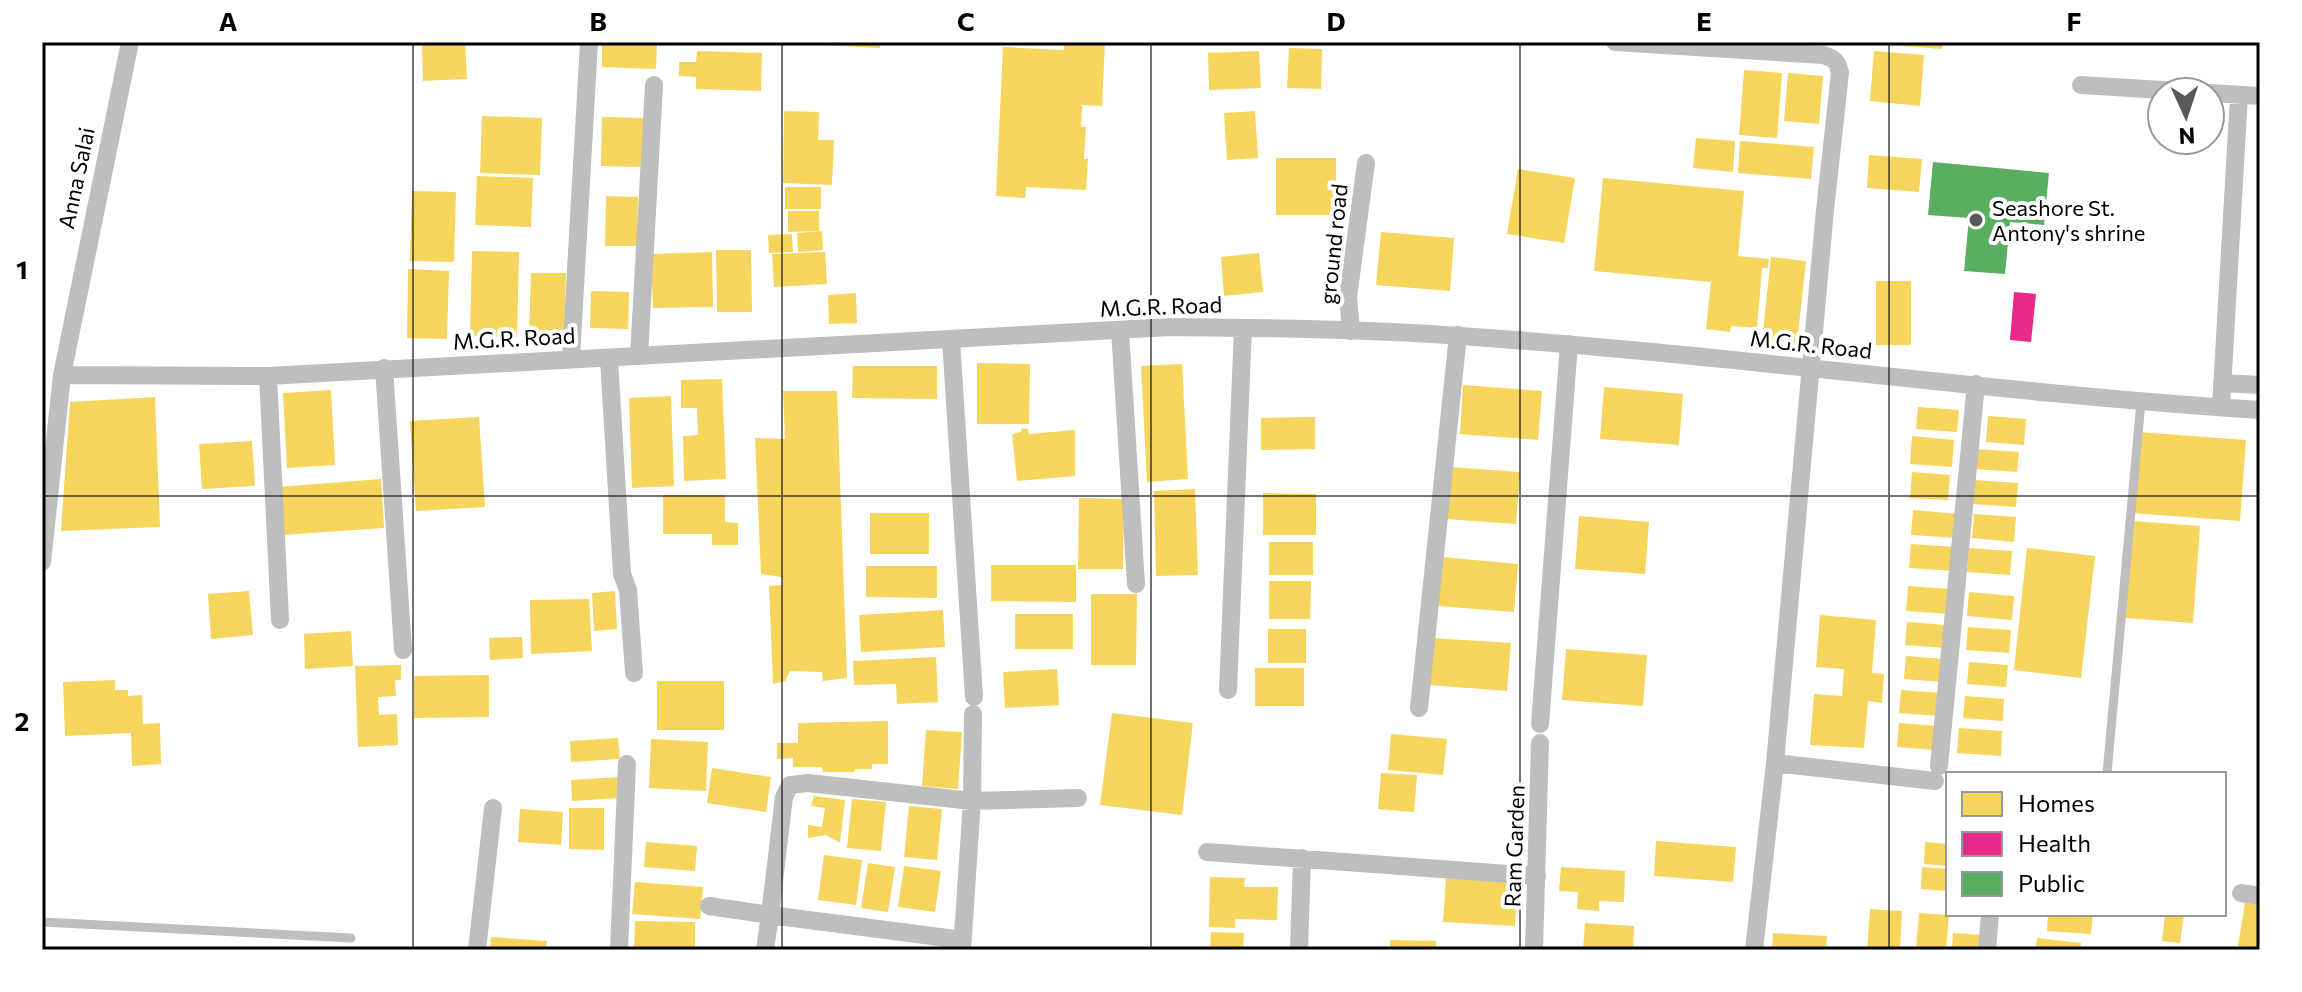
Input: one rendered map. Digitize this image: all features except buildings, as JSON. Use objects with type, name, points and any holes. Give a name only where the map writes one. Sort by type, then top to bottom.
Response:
[{"type":"street","name":"Anna Salai","points":[[42,562],[62,375],[130,42]]},
{"type":"street","points":[[571,358],[589,42]]},
{"type":"street","points":[[1615,42],[1823,55],[1838,64],[1840,73],[1775,763],[1754,945]]},
{"type":"street","points":[[639,356],[654,85]]},
{"type":"street","points":[[2081,85],[2146,89]]},
{"type":"street","points":[[2226,94],[2260,96]]},
{"type":"street","points":[[2221,407],[2239,95]]},
{"type":"street","name":"ground road","points":[[1351,331],[1348,297],[1366,163]]},
{"type":"street","name":"M.G.R. Road","points":[[62,375],[268,376],[1120,330],[1243,328],[1458,335],[2141,402],[2260,410]]},
{"type":"street","points":[[1228,690],[1243,328]]},
{"type":"street","points":[[1120,330],[1136,584]]},
{"type":"street","points":[[1419,708],[1458,335]]},
{"type":"street","points":[[709,906],[963,945],[974,706],[951,340]]},
{"type":"street","points":[[1540,724],[1569,344]]},
{"type":"street","points":[[609,359],[622,574],[628,590],[634,673]]},
{"type":"street","points":[[384,368],[403,650]]},
{"type":"street","points":[[268,376],[280,620]]},
{"type":"street","points":[[2222,383],[2260,385]]},
{"type":"street","points":[[1775,763],[1937,774],[1976,384]]},
{"type":"street","name":"Ram Garden","points":[[1534,950],[1540,743]]},
{"type":"street","points":[[619,950],[627,764]]},
{"type":"street","points":[[765,950],[784,797],[790,785],[808,783],[972,801],[1078,798]]},
{"type":"street","points":[[477,950],[493,808]]},
{"type":"street","points":[[1207,852],[1537,876]]},
{"type":"street","points":[[1299,950],[1302,858]]},
{"type":"street","points":[[2241,893],[2260,896]]},
{"type":"street","points":[[1987,950],[1990,916]]},
{"type":"lane","points":[[2107,772],[2141,402]]},
{"type":"lane","points":[[42,922],[351,938]]},
{"type":"place","name":"Seashore St. Antony's shrine","points":[[1976,220]]}]
